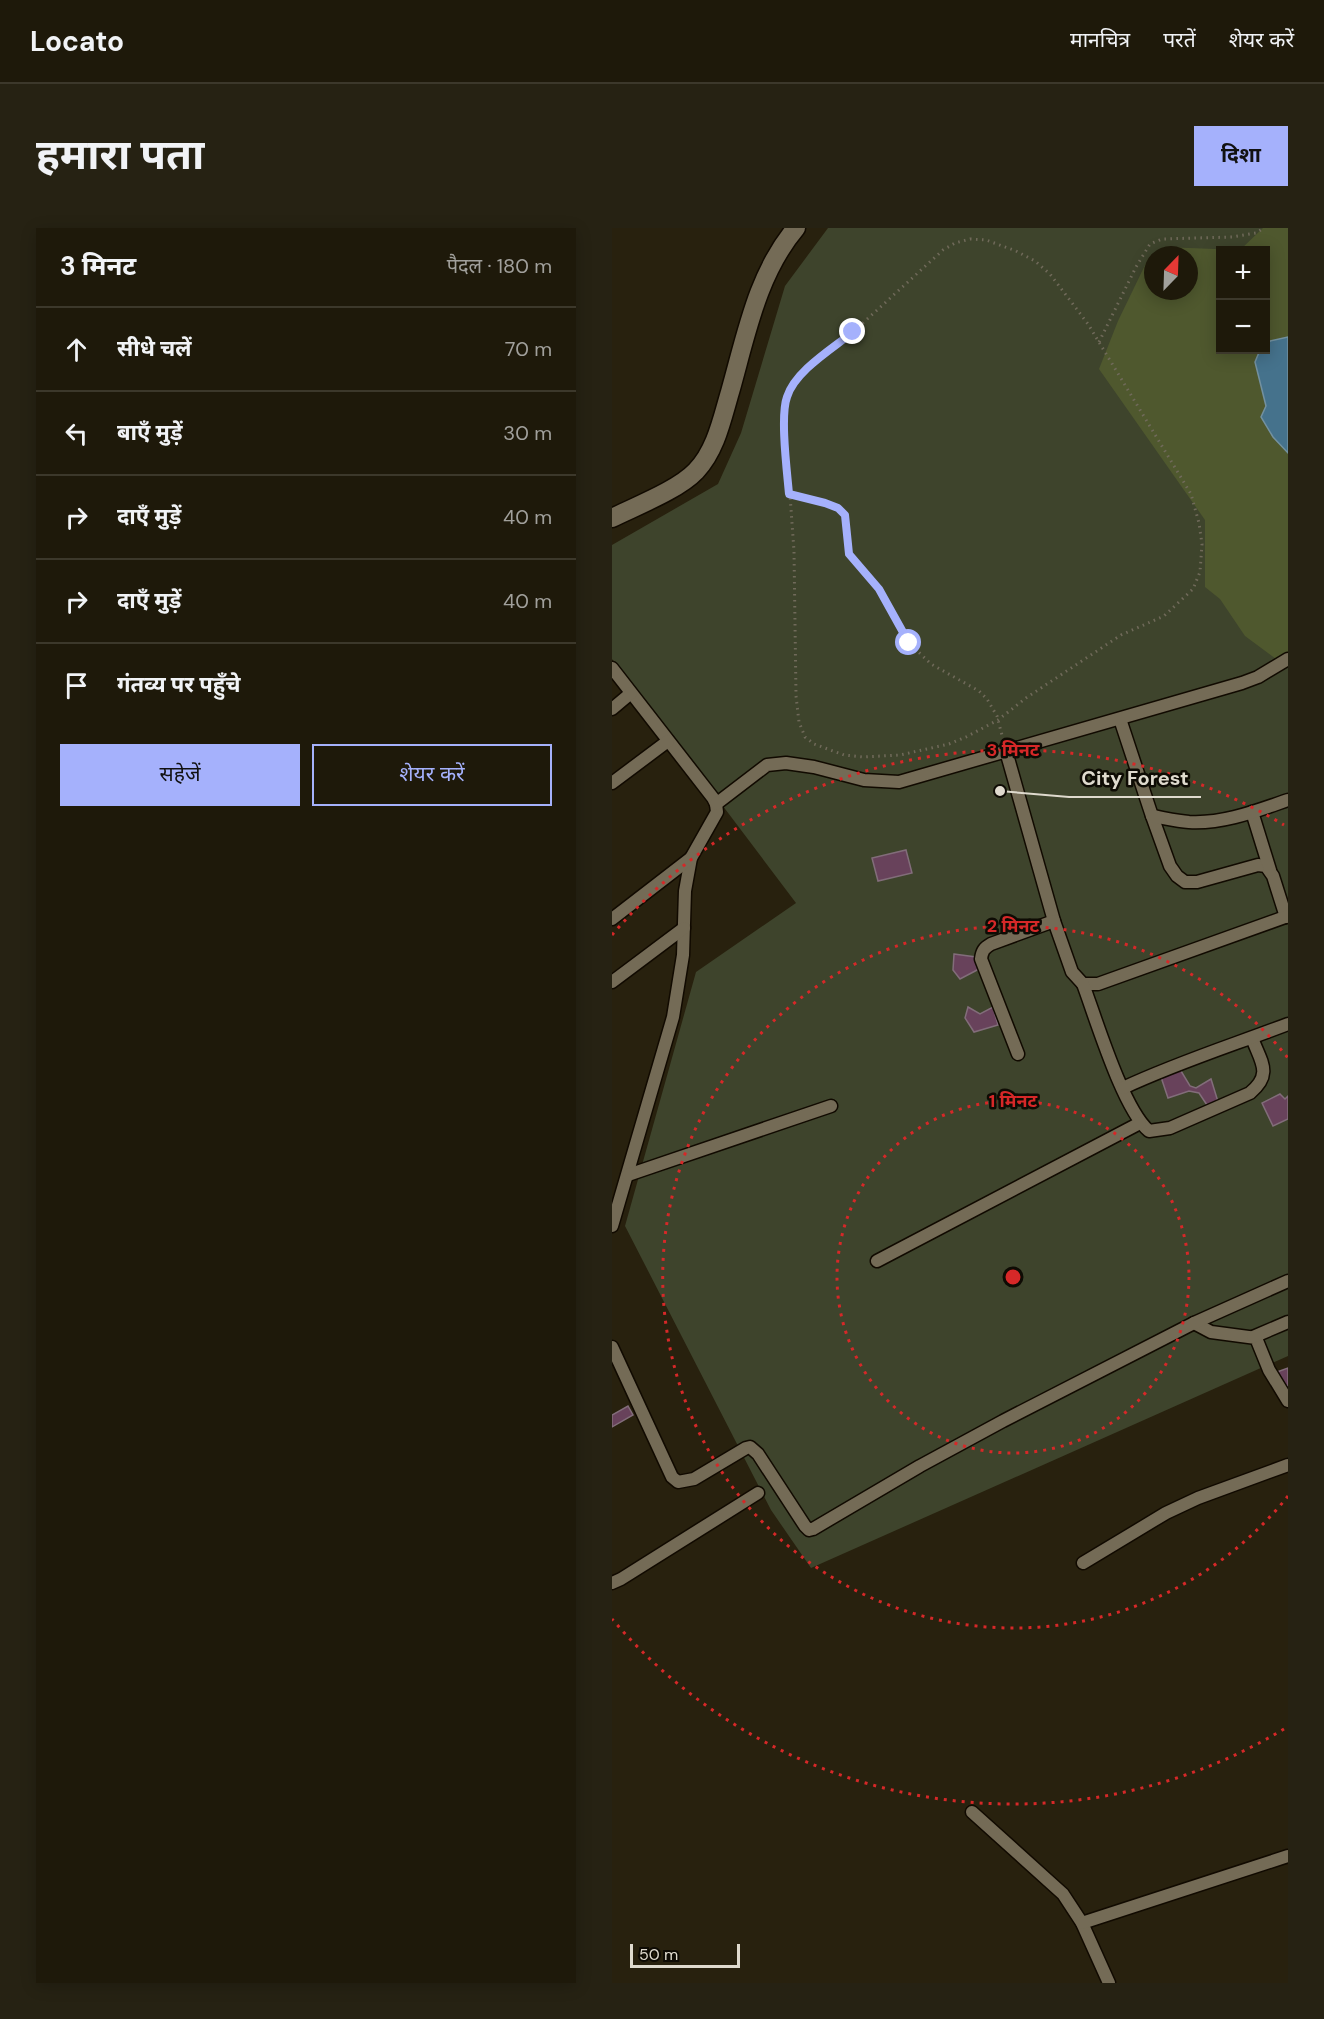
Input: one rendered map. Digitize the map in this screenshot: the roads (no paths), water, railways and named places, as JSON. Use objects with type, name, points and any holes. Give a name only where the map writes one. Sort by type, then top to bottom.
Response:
[{"type":"street","points":[[612,518],[684,481],[707,457],[718,431],[754,306],[776,256],[796,228]]},
{"type":"street","points":[[716,804],[767,765],[786,763],[814,767],[864,780],[899,782],[1005,745],[1120,719],[1258,677],[1288,659]]},
{"type":"street","points":[[612,668],[716,804],[717,812],[691,858],[685,891],[680,981],[673,1017],[612,1226]]},
{"type":"street","points":[[612,709],[631,693]]},
{"type":"street","points":[[1120,719],[1170,866],[1177,876],[1185,882],[1197,882],[1258,865],[1266,866],[1270,870]]},
{"type":"street","points":[[612,783],[668,741]]},
{"type":"street","points":[[1005,745],[1054,921],[1072,972],[1083,984],[1123,1088],[1140,1123],[1149,1131],[1170,1128],[1250,1093],[1261,1084],[1264,1077],[1263,1066],[1252,1038]]},
{"type":"street","points":[[1152,816],[1203,822],[1252,812],[1288,800]]},
{"type":"street","points":[[1083,984],[1098,984],[1287,916],[1252,812]]},
{"type":"street","points":[[612,919],[691,858]]},
{"type":"street","points":[[1018,1054],[981,959],[981,953],[991,944],[1054,921]]},
{"type":"street","points":[[612,982],[684,928]]},
{"type":"street","points":[[1123,1088],[1191,1058],[1288,1024]]},
{"type":"street","points":[[628,1175],[831,1106]]},
{"type":"street","points":[[878,1261],[1140,1123]]},
{"type":"street","points":[[612,1347],[672,1477],[678,1482],[694,1479],[750,1447],[758,1454],[809,1530],[920,1466],[1194,1323],[1288,1281]]},
{"type":"street","points":[[1194,1323],[1211,1332],[1253,1336],[1288,1322]]},
{"type":"street","points":[[1253,1336],[1258,1341],[1269,1370],[1288,1401]]},
{"type":"street","points":[[1083,1563],[1166,1513],[1198,1497],[1288,1466]]},
{"type":"street","points":[[612,1583],[758,1493]]},
{"type":"street","points":[[972,1812],[1063,1894],[1082,1923],[1109,1983]]},
{"type":"street","points":[[1082,1923],[1288,1856]]},
{"type":"water","points":[[1288,337],[1288,453],[1273,437],[1261,417],[1266,406],[1255,362],[1258,354],[1270,354],[1270,341]]},
{"type":"place","name":"City Forest","points":[[1000,791]]}]
